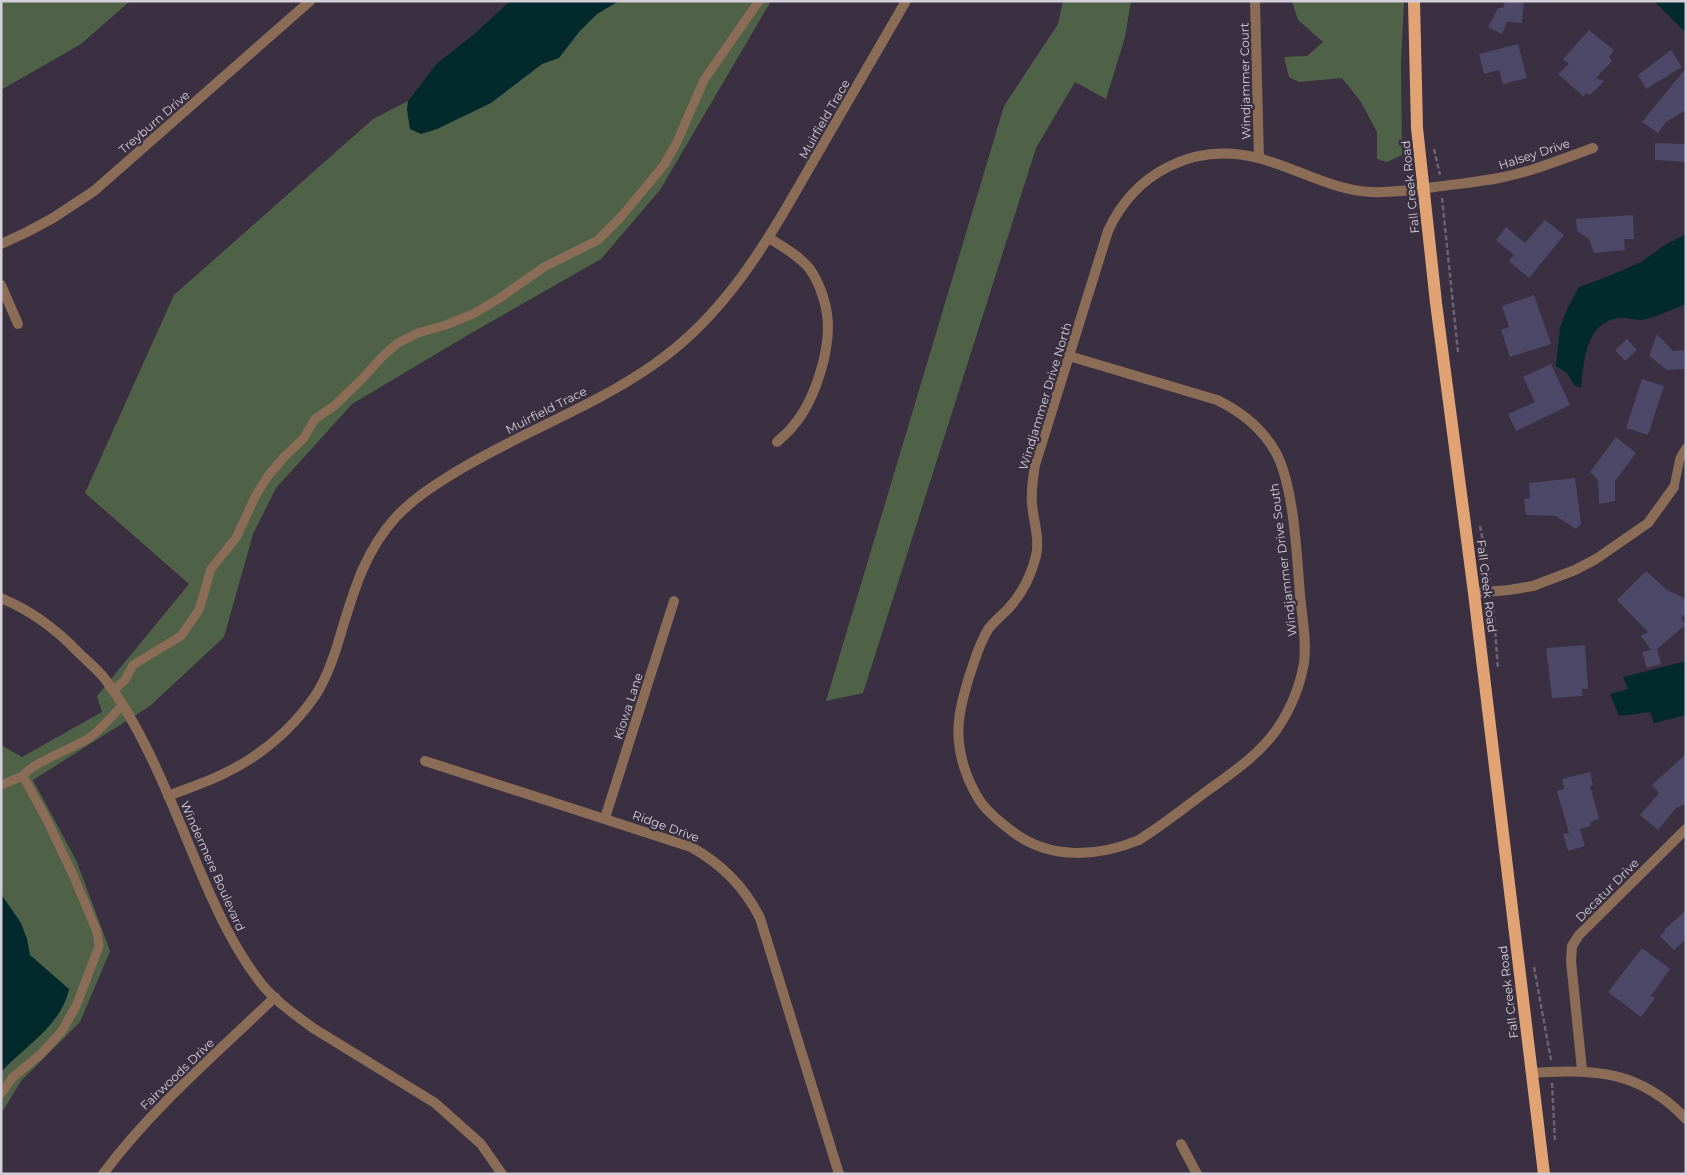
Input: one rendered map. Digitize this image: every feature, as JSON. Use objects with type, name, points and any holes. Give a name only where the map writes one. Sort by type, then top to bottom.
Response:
[{"type":"main road","name":"Fall Creek Road","points":[[1414,1],[1417,128],[1436,303],[1474,593],[1544,1174]]},
{"type":"street","name":"Treyburn Drive","points":[[1,244],[53,218],[94,191],[310,1]]},
{"type":"street","name":"Muirfield Trace","points":[[168,796],[222,774],[251,758],[278,737],[298,716],[315,695],[326,672],[340,636],[354,587],[368,558],[389,526],[412,501],[482,456],[628,382],[656,363],[715,312],[743,277],[769,238],[906,1]]},
{"type":"street","name":"Windjammer Court","points":[[1255,3],[1259,158]]},
{"type":"street","name":"Halsey Drive","points":[[1424,188],[1499,178],[1533,169],[1593,148]]},
{"type":"street","name":"Windjammer Drive North","points":[[1121,847],[1097,852],[1071,853],[1046,849],[1021,838],[998,821],[980,801],[966,772],[959,745],[959,721],[964,696],[978,650],[990,627],[1022,591],[1031,574],[1037,554],[1037,532],[1032,503],[1035,465],[1108,231],[1114,218],[1141,185],[1160,170],[1179,161],[1194,157],[1238,154],[1259,158],[1350,190],[1394,192],[1424,188]]},
{"type":"street","points":[[769,238],[797,256],[809,269],[821,291],[827,314],[827,341],[819,374],[808,405],[794,426],[777,442]]},
{"type":"street","points":[[1,285],[18,324]]},
{"type":"street","name":"Windjammer Drive South","points":[[1069,356],[1217,400],[1234,408],[1254,423],[1276,452],[1285,477],[1297,554],[1305,641],[1304,662],[1291,703],[1278,728],[1264,746],[1246,762],[1155,830],[1139,840],[1121,847]]},
{"type":"street","points":[[1474,593],[1533,586],[1596,559],[1648,523],[1674,487]]},
{"type":"street","name":"Windermere Boulevard","points":[[1,598],[35,616],[65,639],[103,677],[123,705],[139,732],[224,927],[258,980],[275,997],[313,1028],[435,1103],[481,1144],[502,1174]]},
{"type":"street","name":"Kiowa Lane","points":[[605,818],[674,601]]},
{"type":"street","name":"Ridge Drive","points":[[425,760],[691,847],[720,865],[734,878],[745,892],[760,918],[839,1174]]},
{"type":"street","name":"Decatur Drive","points":[[1582,1070],[1571,961],[1572,946],[1579,935],[1686,829]]},
{"type":"street","name":"Fairwoods Drive","points":[[103,1174],[119,1152],[148,1119],[275,997]]},
{"type":"street","points":[[1532,1073],[1582,1070],[1610,1075],[1645,1087],[1673,1105],[1686,1119]]},
{"type":"street","points":[[1182,1144],[1196,1174]]},
{"type":"lane","points":[[113,691],[125,680],[133,665],[181,636],[199,610],[211,569],[236,538],[257,493],[284,457],[303,439],[315,419],[334,406],[398,343],[418,333],[446,325],[473,314],[544,267],[598,240],[620,218],[664,165],[677,142],[704,80],[759,1]]},
{"type":"lane","points":[[1674,487],[1680,458],[1686,448]]},
{"type":"lane","points":[[1,785],[23,776],[29,769],[92,736],[123,705]]},
{"type":"lane","points":[[1,1094],[12,1078],[41,1054],[62,1031],[77,1004],[100,946],[98,932],[74,877],[47,820],[23,776]]},
{"type":"shaded area","points":[[1,1],[130,1],[81,44],[1,90]]},
{"type":"shaded area","points":[[510,1],[771,1],[660,190],[601,259],[352,404],[276,488],[253,534],[224,637],[150,706],[33,780],[77,862],[110,951],[80,1022],[21,1081],[1,1114],[1,745],[22,757],[102,712],[97,696],[189,584],[85,493],[174,295],[373,119],[408,101],[436,64],[474,34]]},
{"type":"shaded area","points":[[510,1],[619,1],[597,14],[579,32],[559,58],[542,64],[491,103],[437,129],[421,134],[410,129],[407,110],[408,101],[436,64],[474,34]]},
{"type":"shaded area","points":[[1063,1],[1131,1],[1125,37],[1106,99],[1075,82],[1036,148],[863,693],[826,701],[1004,106],[1058,24]]},
{"type":"shaded area","points":[[1292,1],[1404,1],[1401,63],[1402,155],[1387,162],[1377,159],[1377,132],[1361,102],[1342,78],[1299,82],[1289,77],[1284,57],[1307,56],[1323,42],[1298,20]]},
{"type":"shaded area","points":[[1654,1],[1686,1],[1686,33]]},
{"type":"shaded area","points":[[1686,234],[1686,304],[1643,320],[1618,318],[1607,322],[1599,328],[1588,345],[1581,388],[1574,385],[1567,373],[1556,366],[1560,328],[1567,309],[1579,287],[1643,261],[1663,246]]},
{"type":"shaded area","points":[[1686,661],[1686,715],[1654,723],[1650,712],[1619,716],[1610,694],[1628,689],[1623,677]]},
{"type":"shaded area","points":[[1,894],[21,923],[30,955],[69,989],[59,1014],[41,1035],[1,1072]]},
{"type":"building","points":[[1505,1],[1524,1],[1522,23],[1507,22],[1502,34],[1488,27],[1498,8],[1503,8]]},
{"type":"building","points":[[1589,30],[1614,50],[1609,57],[1612,61],[1596,78],[1604,81],[1590,95],[1586,93],[1584,97],[1558,74],[1569,64],[1563,59]]},
{"type":"building","points":[[1518,44],[1527,78],[1503,84],[1499,70],[1484,74],[1479,54]]},
{"type":"building","points":[[1671,50],[1682,67],[1646,89],[1638,75]]},
{"type":"building","points":[[1686,68],[1686,110],[1666,122],[1658,133],[1642,122]]},
{"type":"building","points":[[1655,143],[1686,144],[1686,162],[1655,160]]},
{"type":"building","points":[[1633,215],[1634,239],[1624,239],[1625,250],[1594,253],[1589,239],[1577,231],[1576,219]]},
{"type":"building","points":[[1545,220],[1564,235],[1529,278],[1509,261],[1514,255],[1496,240],[1506,227],[1525,243]]},
{"type":"building","points":[[1534,295],[1551,344],[1510,357],[1501,330],[1509,327],[1502,306]]},
{"type":"building","points":[[1657,334],[1673,351],[1684,350],[1684,369],[1667,370],[1649,356]]},
{"type":"building","points":[[1627,339],[1637,350],[1625,361],[1615,350]]},
{"type":"building","points":[[1551,364],[1570,405],[1516,431],[1508,414],[1535,402],[1523,377]]},
{"type":"building","points":[[1642,379],[1664,386],[1648,435],[1626,428]]},
{"type":"building","points":[[1616,437],[1636,453],[1615,481],[1615,501],[1599,504],[1598,480],[1590,472]]},
{"type":"building","points":[[1575,478],[1581,524],[1576,529],[1556,516],[1526,515],[1524,499],[1530,498],[1529,483]]},
{"type":"building","points":[[1646,571],[1667,590],[1686,601],[1686,613],[1681,618],[1685,625],[1657,649],[1661,664],[1647,668],[1642,652],[1651,650],[1641,636],[1648,632],[1617,600]]},
{"type":"building","points":[[1585,645],[1588,689],[1582,689],[1583,696],[1552,698],[1546,648]]},
{"type":"building","points":[[1686,754],[1686,804],[1676,808],[1658,830],[1640,815],[1659,793],[1652,785]]},
{"type":"building","points":[[1590,772],[1593,785],[1590,786],[1599,819],[1590,822],[1591,826],[1580,829],[1585,846],[1568,851],[1563,834],[1569,833],[1557,791],[1564,789],[1562,779]]},
{"type":"building","points":[[1686,910],[1686,939],[1674,950],[1660,936]]},
{"type":"building","points":[[1642,948],[1670,969],[1651,996],[1655,998],[1641,1017],[1608,992]]}]
